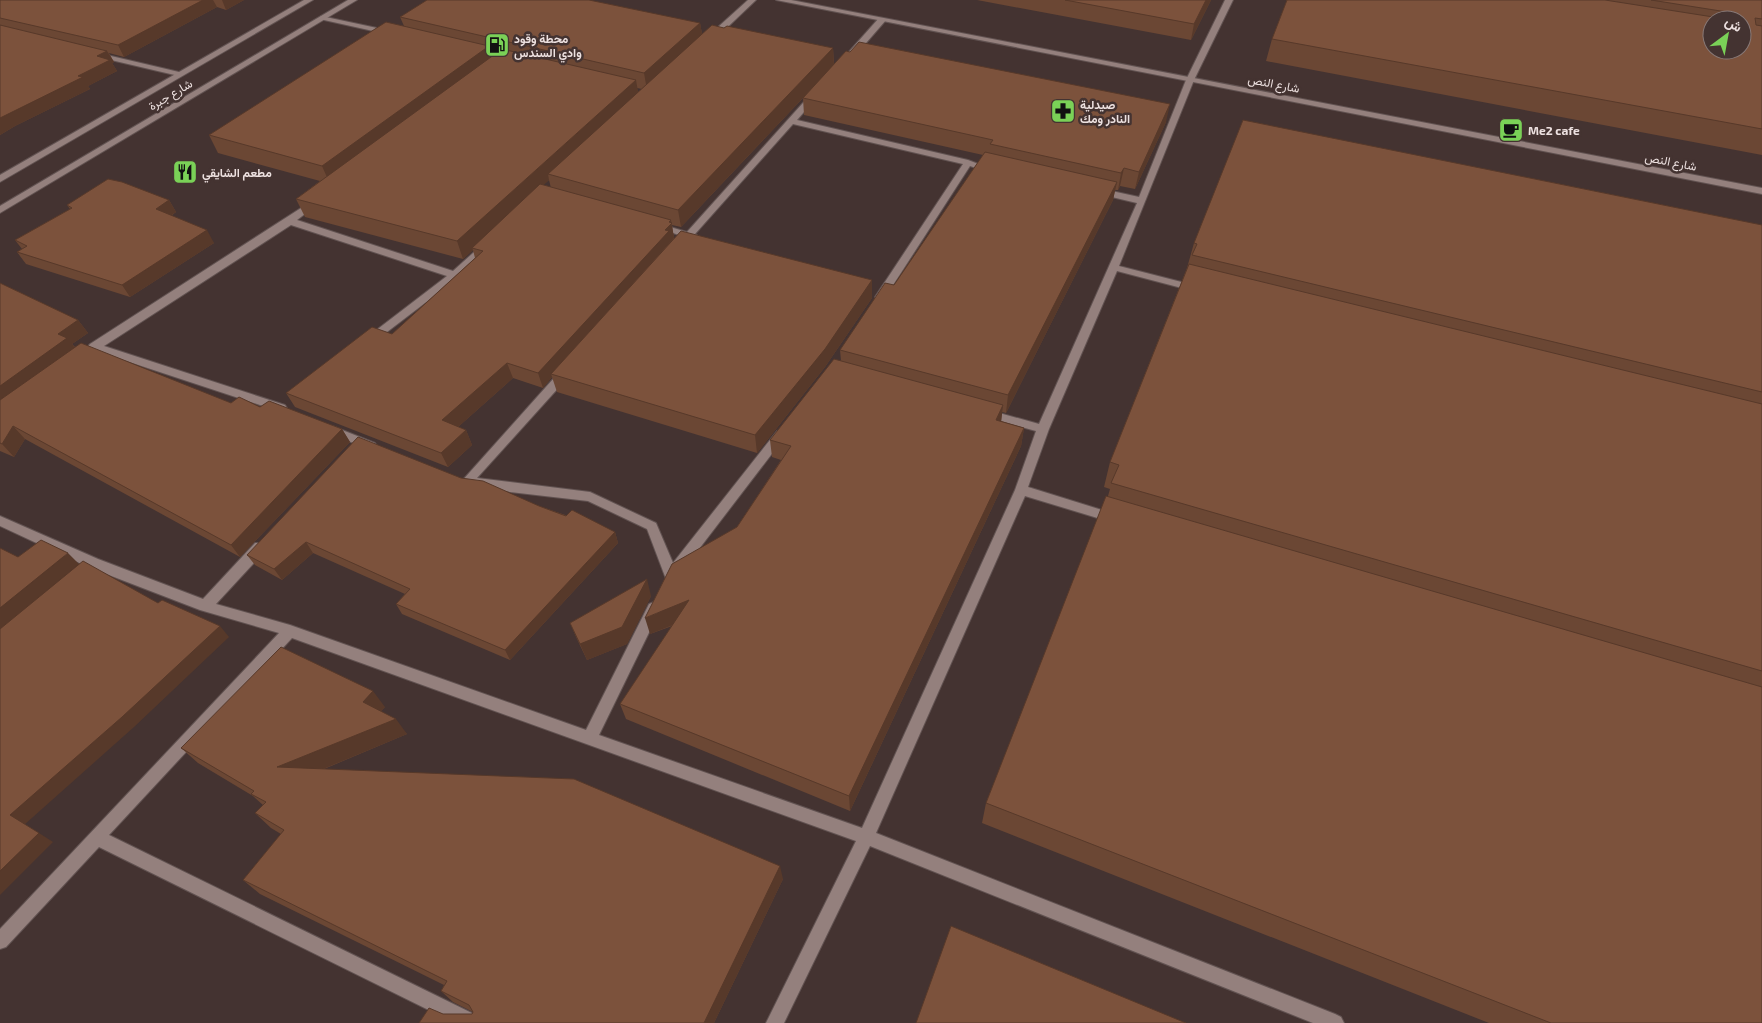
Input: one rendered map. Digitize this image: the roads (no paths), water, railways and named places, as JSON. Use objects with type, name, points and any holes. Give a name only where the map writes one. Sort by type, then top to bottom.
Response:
[{"type":"street","name":"شارع جبرة","points":[[0,179],[309,0]]},
{"type":"street","name":"شارع جبرة","points":[[0,210],[353,0]]},
{"type":"street","points":[[704,44],[752,0]]},
{"type":"street","name":"شارع النص","points":[[780,0],[1762,191]]},
{"type":"street","points":[[775,1023],[866,837],[1021,490],[1043,429],[1142,201],[1190,80],[1229,0]]},
{"type":"street","points":[[324,18],[401,36]]},
{"type":"street","points":[[843,64],[882,20]]},
{"type":"street","points":[[85,51],[179,74]]},
{"type":"street","points":[[676,249],[824,85]]},
{"type":"street","points":[[791,121],[988,167]]},
{"type":"street","points":[[875,305],[881,288],[968,163]]},
{"type":"street","points":[[1084,188],[1142,201]]},
{"type":"street","points":[[78,358],[290,221],[321,197]]},
{"type":"street","points":[[290,221],[455,275]]},
{"type":"street","points":[[643,222],[708,240]]},
{"type":"street","points":[[360,348],[455,275],[491,241]]},
{"type":"street","points":[[1112,267],[1209,292]]},
{"type":"street","points":[[94,347],[287,408]]},
{"type":"street","points":[[571,366],[462,480],[590,497],[652,526],[668,580],[788,426]]},
{"type":"street","points":[[975,410],[1043,429]]},
{"type":"street","points":[[325,427],[356,445],[386,451]]},
{"type":"street","points":[[1021,490],[1125,521]]},
{"type":"street","points":[[0,520],[93,563],[204,606],[290,631],[866,837],[1335,1023]]},
{"type":"street","points":[[204,606],[272,534]]},
{"type":"street","points":[[79,574],[93,563]]},
{"type":"street","points":[[589,739],[658,601]]},
{"type":"street","points":[[0,941],[290,631]]},
{"type":"street","points":[[98,838],[430,1011],[474,1023]]},
{"type":"place","name":"محطة وقود وادي السندس","points":[[497,45]]},
{"type":"place","name":"صيدلية النادر ومك","points":[[1063,111]]},
{"type":"place","name":"Me2 cafe","points":[[1511,130]]},
{"type":"place","name":"مطعم الشايقي","points":[[185,172]]}]
